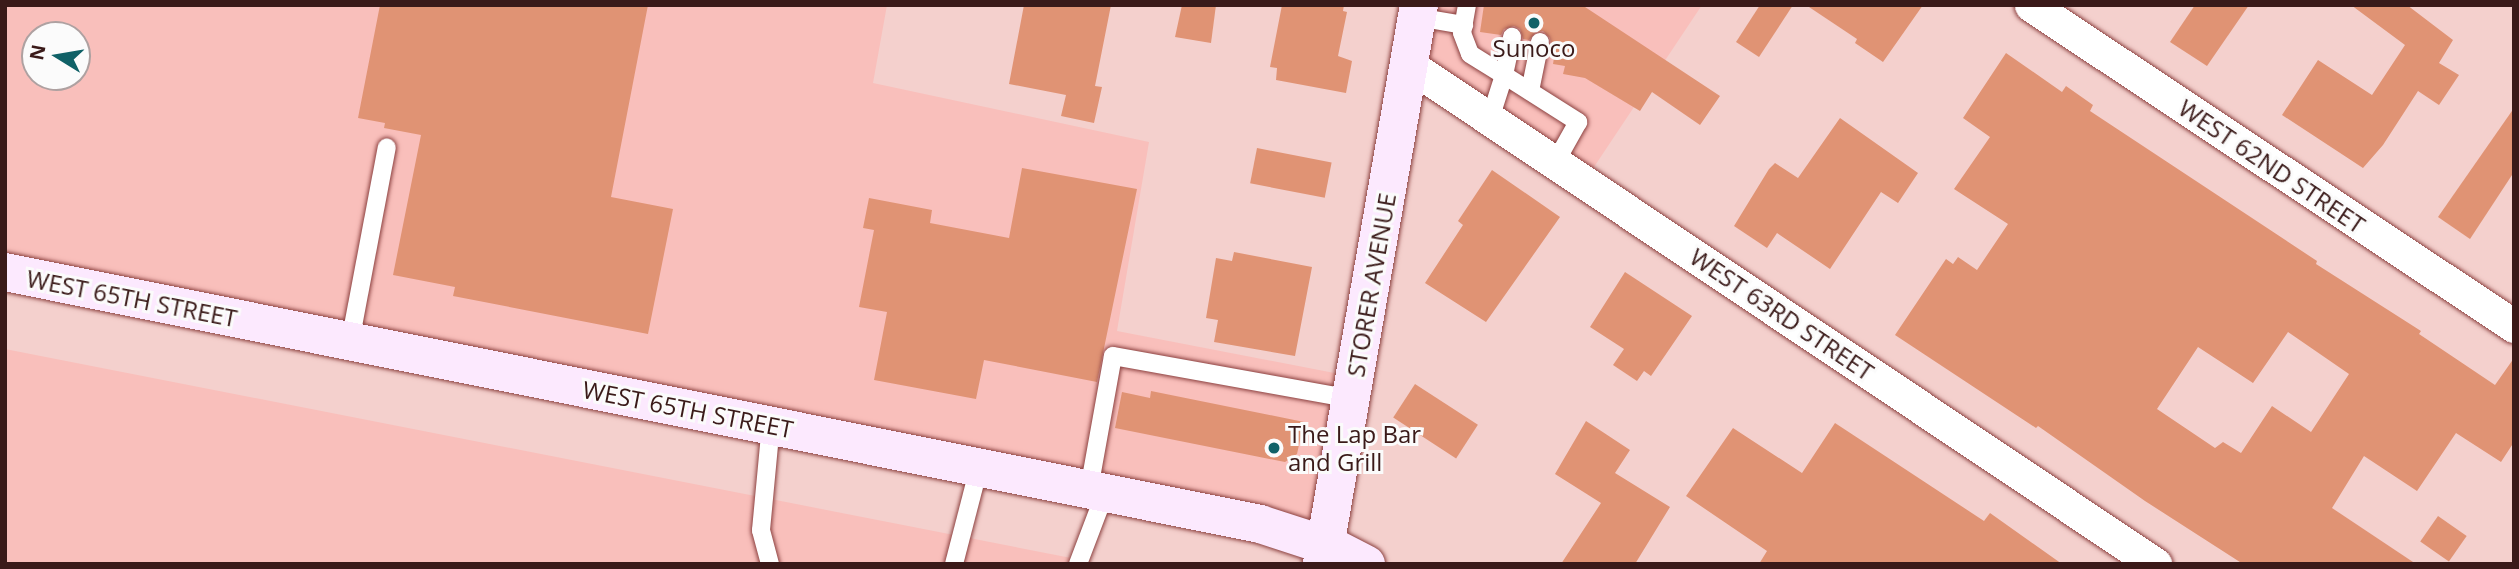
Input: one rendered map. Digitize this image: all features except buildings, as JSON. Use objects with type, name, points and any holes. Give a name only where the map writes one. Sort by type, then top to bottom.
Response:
[{"type":"street","name":"WEST 62ND STREET","points":[[2031,5],[2514,326]]},
{"type":"street","name":"STORER AVENUE","points":[[1324,554],[1418,11]]},
{"type":"street","name":"WEST 63RD STREET","points":[[1409,65],[2155,564]]},
{"type":"street","name":"WEST 65TH STREET","points":[[5,272],[1260,524],[1324,554],[1366,564]]},
{"type":"lane","points":[[1467,5],[1462,33],[1470,54],[1578,122],[1555,163]]},
{"type":"lane","points":[[1418,11],[1464,25]]},
{"type":"lane","points":[[1490,120],[1512,37]]},
{"type":"lane","points":[[1530,91],[1540,42]]},
{"type":"lane","points":[[350,342],[387,147]]},
{"type":"lane","points":[[1077,564],[1097,491],[1113,356],[1351,399]]},
{"type":"lane","points":[[770,564],[761,530],[771,425]]},
{"type":"lane","points":[[954,564],[979,467]]},
{"type":"shaded area","points":[[5,5],[887,5],[873,83],[1149,142],[1117,331],[1355,377],[1325,545],[5,272]]},
{"type":"shaded area","points":[[1419,5],[1702,5],[1584,182],[1409,65]]},
{"type":"shaded area","points":[[5,349],[1102,564],[5,564]]},
{"type":"place","name":"Sunoco","points":[[1534,23]]},
{"type":"place","name":"The Lap Bar and Grill","points":[[1274,448]]}]
